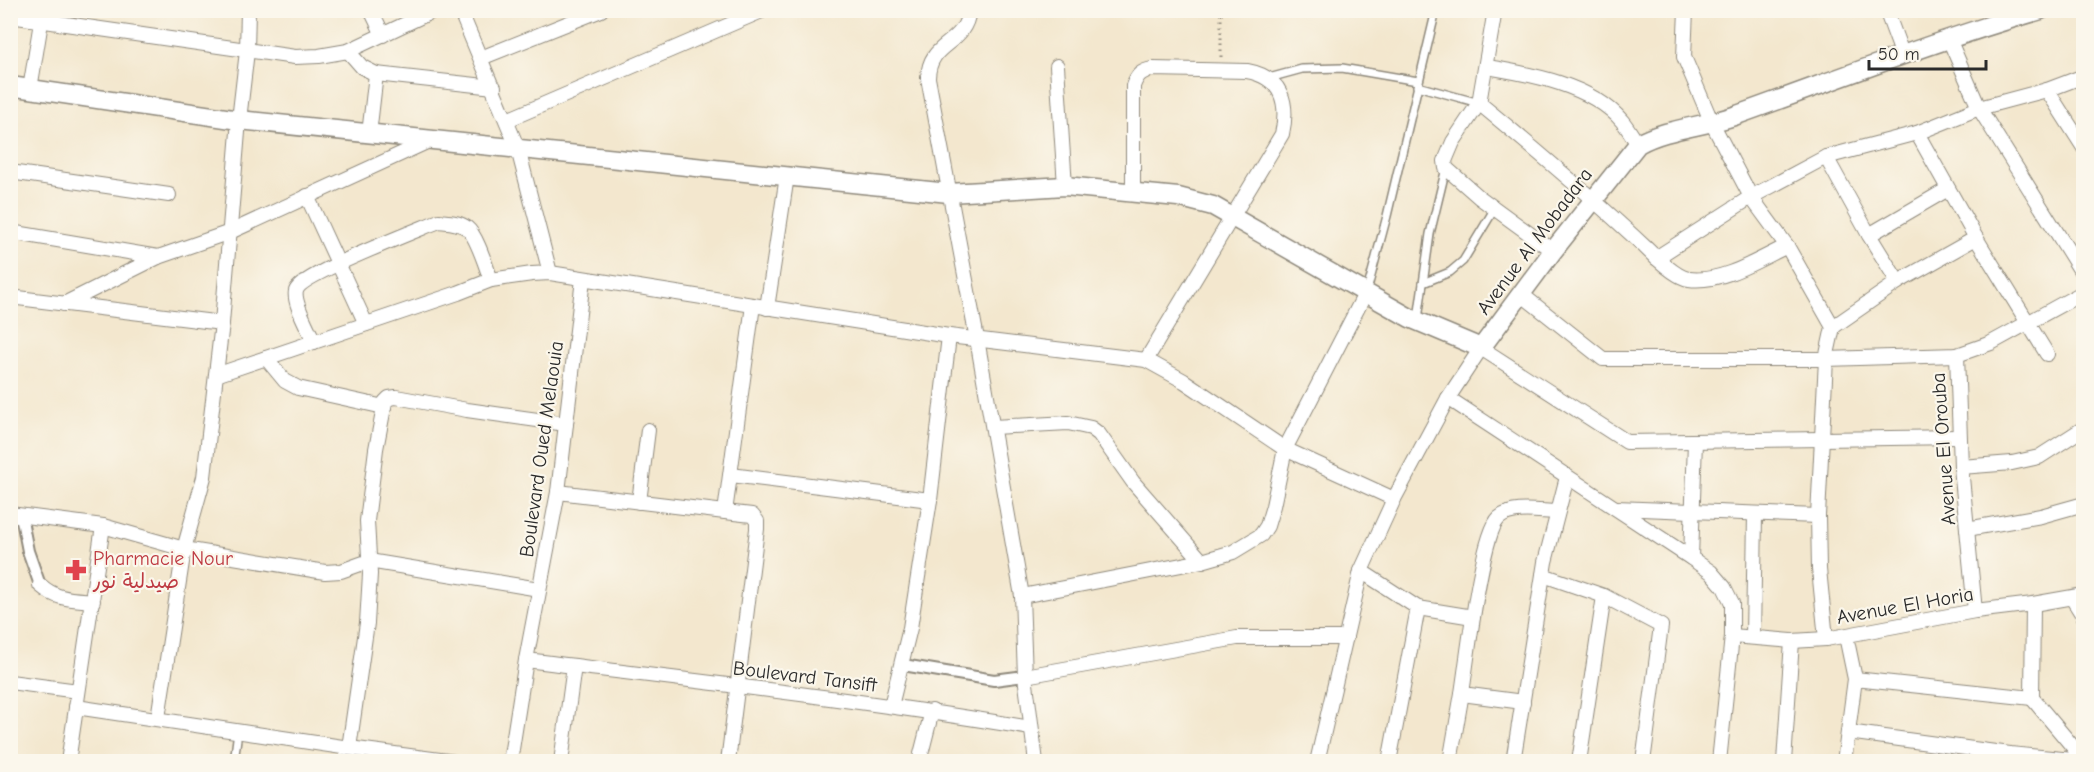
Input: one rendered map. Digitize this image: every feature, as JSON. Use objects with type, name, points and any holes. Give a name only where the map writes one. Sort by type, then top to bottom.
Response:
[{"type":"street","points":[[158,718],[184,549],[204,477],[222,323],[247,51],[248,10]]},
{"type":"street","points":[[371,10],[383,35]]},
{"type":"street","points":[[460,10],[519,149],[550,273]]},
{"type":"street","points":[[481,58],[601,10]]},
{"type":"street","points":[[507,120],[764,10]]},
{"type":"street","points":[[969,10],[966,23],[958,36],[934,54],[928,70],[928,78],[1022,596],[1025,676],[1036,762]]},
{"type":"street","points":[[1495,10],[1479,103],[1454,142],[1445,161],[1446,168],[1553,251]]},
{"type":"street","points":[[1686,10],[1684,57],[1712,123],[1751,197],[1787,246],[1833,327],[1826,359],[1818,516],[1826,639]]},
{"type":"street","points":[[1886,10],[1903,56]]},
{"type":"street","points":[[1487,67],[1525,73],[1580,91],[1601,103],[1621,120],[1638,144],[1651,137],[1712,123],[1949,39],[2041,10]]},
{"type":"street","points":[[10,16],[42,15],[247,51],[294,57],[348,51],[432,11]]},
{"type":"street","points":[[30,89],[42,15]]},
{"type":"street","points":[[1949,39],[1979,108],[2084,276]]},
{"type":"street","points":[[348,51],[362,67],[376,74],[494,87]]},
{"type":"street","points":[[1057,66],[1065,186]]},
{"type":"street","points":[[1133,192],[1133,86],[1136,77],[1141,72],[1153,69],[1247,71],[1269,78],[1282,99],[1285,111],[1282,135],[1146,360]]},
{"type":"street","points":[[369,134],[376,74]]},
{"type":"street","points":[[1656,258],[1751,197],[1827,157],[1917,133],[1979,108],[2047,90],[2084,76]]},
{"type":"street","points":[[10,87],[239,120],[949,193],[1065,186],[1197,201],[1233,216],[1418,321],[1481,348],[1627,442],[1959,437]]},
{"type":"street","points":[[2047,90],[2084,148]]},
{"type":"street","points":[[1479,103],[1594,199],[1656,258],[1685,279],[1702,280],[1744,267],[1787,246]]},
{"type":"street","points":[[1917,133],[1976,238],[2047,354]]},
{"type":"street","points":[[64,304],[158,257],[230,231],[429,141]]},
{"type":"street","name":"Avenue Al Mobadara","points":[[1317,762],[1362,571],[1394,499],[1448,398],[1481,348],[1553,251],[1638,144]]},
{"type":"street","points":[[1827,157],[1869,235],[1898,282]]},
{"type":"street","points":[[10,172],[170,195]]},
{"type":"street","points":[[725,512],[760,307],[787,176]]},
{"type":"street","points":[[1869,235],[1948,189]]},
{"type":"street","points":[[308,196],[366,324]]},
{"type":"street","points":[[314,342],[295,299],[296,288],[302,282],[338,263],[439,221],[454,222],[468,228],[491,280]]},
{"type":"street","points":[[10,232],[158,257]]},
{"type":"street","points":[[1833,327],[1898,282],[1976,238]]},
{"type":"street","points":[[216,375],[491,280],[550,273],[949,336],[1146,360],[1184,381],[1284,449],[1394,499]]},
{"type":"street","name":"Boulevard Oued Melaouia","points":[[510,762],[526,660],[558,492],[583,279]]},
{"type":"street","points":[[1022,596],[1202,561],[1233,552],[1261,535],[1267,526],[1273,506],[1284,449],[1366,292]]},
{"type":"street","name":"Avenue El Orouba","points":[[1975,611],[1959,437],[1957,355],[1991,343],[2084,292]]},
{"type":"street","points":[[1521,294],[1603,359],[1826,359],[1957,355]]},
{"type":"street","points":[[10,297],[222,323]]},
{"type":"street","points":[[891,706],[903,665],[930,500],[949,336]]},
{"type":"street","points":[[266,358],[285,381],[298,388],[384,406]]},
{"type":"street","points":[[350,748],[367,623],[370,574],[367,521],[384,406],[389,398],[396,397],[566,424]]},
{"type":"street","points":[[1448,398],[1691,558],[1711,572],[1724,587],[1732,603],[1732,636],[1719,762]]},
{"type":"street","points":[[993,427],[1068,423],[1091,428],[1099,434],[1133,482],[1202,561]]},
{"type":"street","points":[[1962,467],[2012,463],[2039,457],[2084,428]]},
{"type":"street","points":[[639,502],[648,430]]},
{"type":"street","points":[[1691,558],[1695,441]]},
{"type":"street","points":[[731,476],[930,500]]},
{"type":"street","points":[[1513,762],[1543,575],[1567,477]]},
{"type":"street","points":[[558,492],[749,514],[755,517],[757,521],[728,762]]},
{"type":"street","points":[[1967,529],[2041,516],[2084,504]]},
{"type":"street","points":[[1614,508],[1818,516]]},
{"type":"street","points":[[1449,762],[1486,549],[1496,521],[1509,513],[1557,512]]},
{"type":"street","points":[[93,601],[53,595],[40,585],[16,514],[103,526],[184,549],[325,572],[341,571],[369,561],[540,589]]},
{"type":"street","points":[[1753,637],[1755,515]]},
{"type":"street","points":[[68,762],[103,526]]},
{"type":"street","points":[[1362,571],[1418,608],[1473,617]]},
{"type":"street","points":[[1543,575],[1604,596],[1661,626],[1643,762]]},
{"type":"street","points":[[1579,762],[1604,596]]},
{"type":"street","points":[[2078,596],[2084,617]]},
{"type":"street","name":"Avenue El Horia","points":[[1732,636],[1792,641],[1826,639],[1975,611],[2078,596]]},
{"type":"street","points":[[2033,604],[2032,698],[2084,760]]},
{"type":"street","points":[[1389,762],[1418,608]]},
{"type":"street","points":[[1844,762],[1856,679],[1846,636]]},
{"type":"street","points":[[903,665],[994,680],[1237,638],[1346,638]]},
{"type":"street","points":[[1784,762],[1792,641]]},
{"type":"street","name":"Boulevard Tansift","points":[[526,660],[932,711],[1031,728]]},
{"type":"street","points":[[561,762],[574,666]]},
{"type":"street","points":[[1856,679],[2032,698]]},
{"type":"street","points":[[10,682],[78,691]]},
{"type":"street","points":[[1462,694],[1523,702]]},
{"type":"street","points":[[76,707],[455,762]]},
{"type":"street","points":[[919,762],[932,711]]},
{"type":"street","points":[[1848,732],[2010,758],[2084,760]]},
{"type":"lane","points":[[1366,292],[1387,216],[1436,10]]},
{"type":"lane","points":[[1269,78],[1302,69],[1342,69],[1418,84],[1479,103]]},
{"type":"lane","points":[[1418,321],[1435,207],[1446,168]]},
{"type":"lane","points":[[1423,283],[1450,272],[1463,261],[1495,208]]},
{"type":"lane","points":[[234,762],[238,731]]},
{"type":"path","points":[[1221,10],[1221,71]]},
{"type":"place","name":"Pharmacie Nour صيدلية نور","points":[[76,570]]}]
